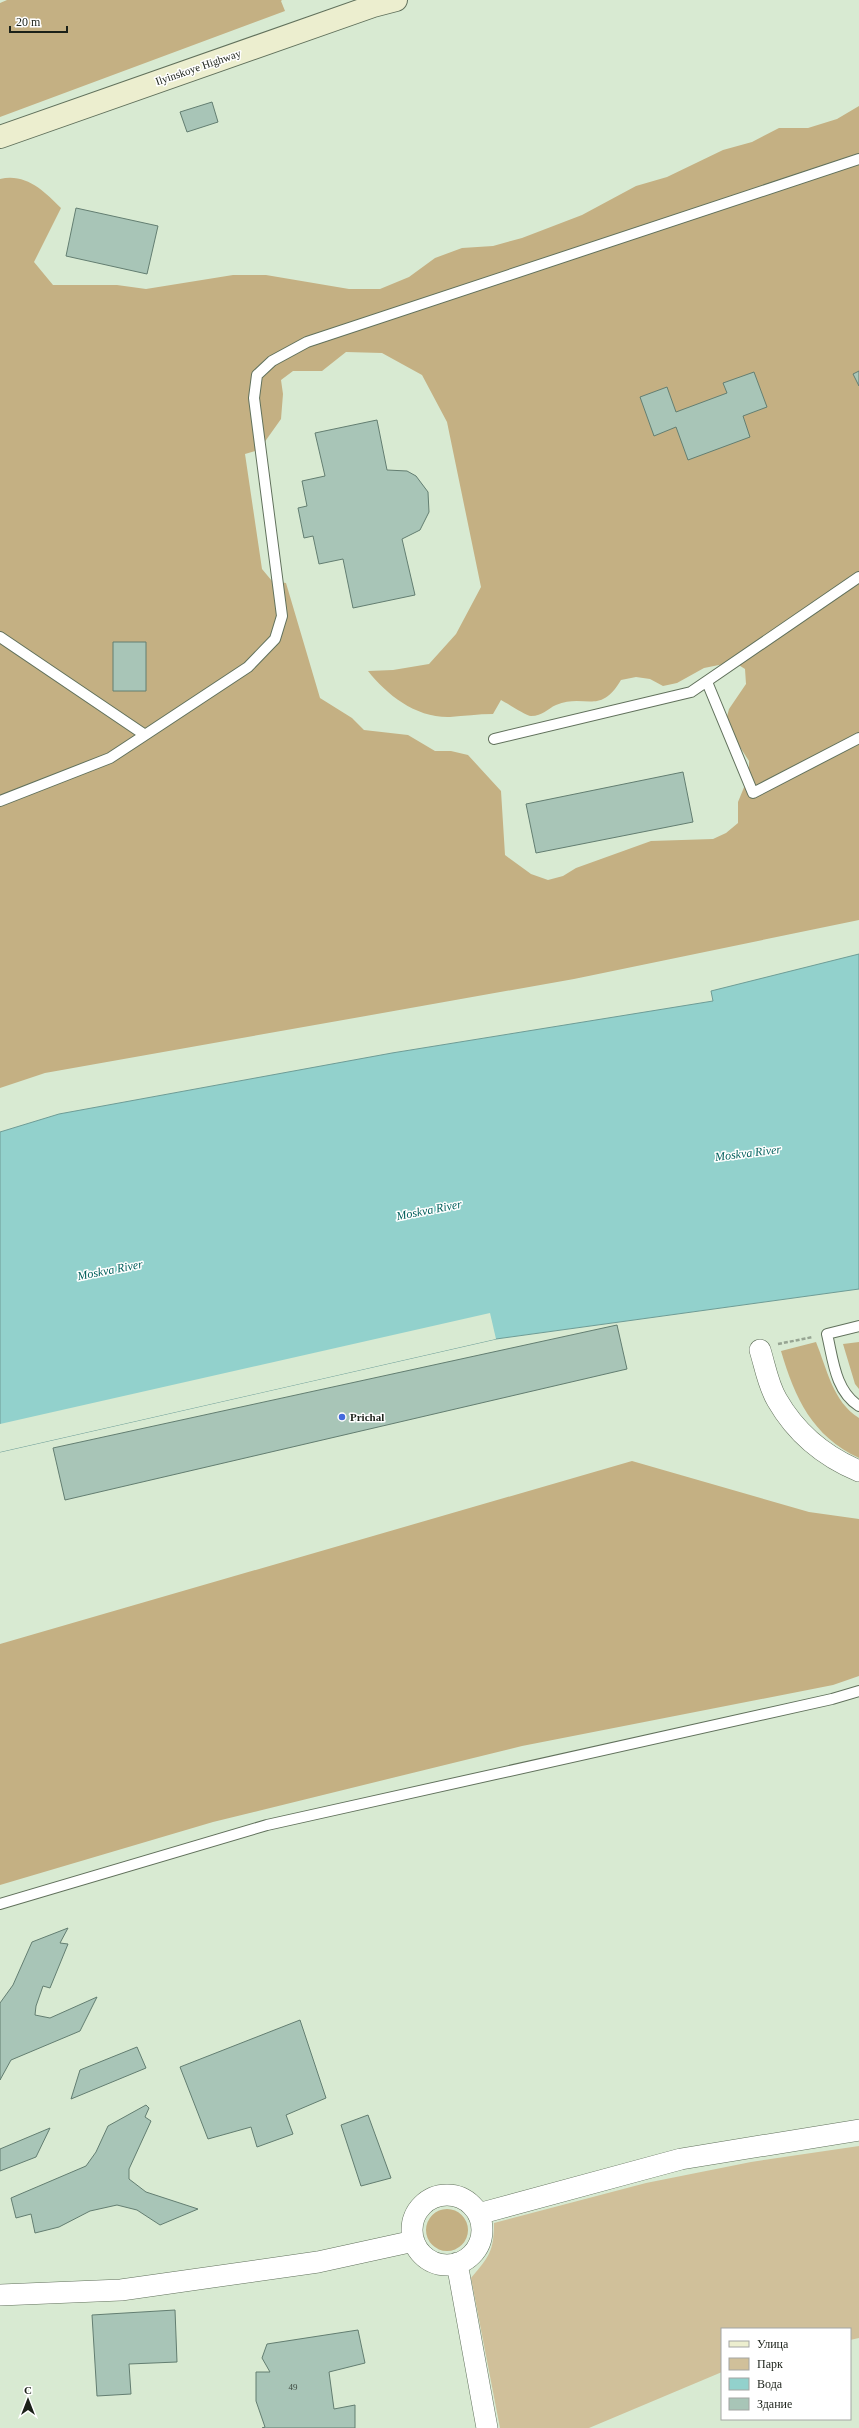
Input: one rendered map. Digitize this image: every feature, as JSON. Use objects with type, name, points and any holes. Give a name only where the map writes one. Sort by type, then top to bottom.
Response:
[{"type":"main road","name":"Ilyinskoye Highway","points":[[0,137],[373,6],[396,0]]},
{"type":"street","points":[[760,1350],[776,1399],[794,1424],[814,1446],[836,1461],[859,1471]]},
{"type":"street","points":[[478,2214],[681,2159],[859,2130]]},
{"type":"street","points":[[450,2195],[461,2198],[471,2205],[478,2214],[482,2226],[479,2243],[468,2258],[458,2263],[447,2265],[431,2261],[418,2250],[414,2241],[412,2229],[414,2218],[419,2208],[434,2198],[450,2195]]},
{"type":"street","points":[[0,2295],[120,2290],[318,2262],[414,2241]]},
{"type":"street","points":[[458,2263],[487,2428]]},
{"type":"lane","points":[[0,801],[110,758],[248,667],[275,639],[282,616],[254,398],[257,375],[272,361],[307,342],[859,159]]},
{"type":"lane","points":[[494,739],[691,692],[859,577]]},
{"type":"lane","points":[[0,637],[144,735]]},
{"type":"lane","points":[[706,682],[753,793],[859,738]]},
{"type":"lane","points":[[859,1326],[827,1334],[839,1382],[845,1394],[859,1406]]},
{"type":"lane","points":[[0,1904],[267,1825],[832,1699],[859,1690]]},
{"type":"path","points":[[760,1350],[772,1345],[827,1334]]},
{"type":"green space","points":[[859,2146],[859,2338],[851,2340],[851,2328],[721,2328],[721,2372],[589,2428],[500,2428],[471,2278],[489,2253],[493,2240],[494,2223],[646,2183],[751,2162]]},
{"type":"shaded area","points":[[7,0],[282,0],[281,1],[285,11],[0,117],[0,3]]},
{"type":"shaded area","points":[[859,106],[859,920],[574,979],[45,1073],[0,1088],[0,179],[9,178],[26,181],[48,195],[61,208],[34,262],[53,285],[117,285],[146,289],[233,275],[266,275],[349,289],[380,289],[409,277],[435,258],[462,248],[493,246],[522,238],[582,215],[636,186],[667,177],[723,150],[752,142],[779,128],[808,128],[837,119]],"holes":[[[346,352],[382,353],[422,375],[447,422],[481,587],[456,634],[429,664],[393,670],[368,671],[393,696],[403,703],[426,714],[450,717],[493,714],[501,700],[521,712],[535,716],[556,705],[566,702],[599,701],[613,691],[621,680],[636,677],[650,679],[663,686],[677,683],[704,668],[734,662],[745,669],[746,684],[729,709],[725,724],[749,761],[749,775],[738,802],[738,823],[726,833],[713,839],[651,841],[576,868],[563,876],[548,880],[531,874],[505,855],[501,791],[468,755],[451,751],[435,751],[408,735],[364,730],[352,718],[320,698],[286,583],[272,581],[262,569],[245,454],[259,450],[281,419],[283,394],[281,380],[293,371],[322,371]]]},
{"type":"shaded area","points":[[816,1342],[837,1394],[850,1411],[859,1418],[859,1458],[829,1439],[817,1427],[799,1400],[786,1368],[781,1351]]},
{"type":"shaded area","points":[[859,1342],[859,1389],[855,1384],[843,1344]]},
{"type":"shaded area","points":[[632,1461],[809,1512],[859,1519],[859,1676],[833,1685],[522,1746],[213,1822],[0,1885],[0,1644]]},
{"type":"shaded area","points":[[443,2209],[451,2209],[459,2212],[465,2218],[468,2230],[465,2242],[459,2248],[451,2251],[443,2251],[435,2248],[429,2242],[426,2234],[426,2226],[429,2218],[435,2212]]},
{"type":"water","name":"Moskva River","points":[[859,954],[859,1289],[496,1339],[0,1452],[0,1132],[59,1114],[392,1053],[713,1001],[711,991]]},
{"type":"pier","points":[[490,1313],[496,1339],[0,1452],[0,1424]]},
{"type":"building","points":[[212,102],[218,122],[187,132],[180,112]]},
{"type":"building","points":[[76,208],[158,226],[147,274],[66,256]]},
{"type":"building","points":[[859,371],[859,386],[853,374]]},
{"type":"building","points":[[754,372],[767,407],[743,416],[750,437],[688,460],[676,427],[654,436],[640,397],[667,387],[676,412],[727,393],[723,383]]},
{"type":"building","points":[[377,420],[387,470],[407,471],[416,476],[428,492],[429,512],[420,530],[402,539],[415,595],[353,608],[343,559],[319,564],[313,536],[304,538],[298,508],[307,506],[302,481],[325,476],[315,433]]},
{"type":"building","points":[[113,642],[146,642],[146,691],[113,691]]},
{"type":"building","points":[[683,772],[693,822],[536,853],[526,804]]},
{"type":"building","points":[[617,1325],[627,1369],[65,1500],[53,1448]]},
{"type":"building","points":[[68,1928],[60,1943],[68,1944],[50,1988],[43,1986],[36,2006],[35,2015],[50,2018],[97,1997],[80,2031],[11,2060],[0,2080],[0,2003],[13,1985],[32,1942]]},
{"type":"building","points":[[300,2020],[326,2098],[286,2115],[293,2134],[257,2147],[251,2127],[208,2139],[180,2067]]},
{"type":"building","points":[[137,2047],[146,2068],[71,2099],[80,2070]]},
{"type":"building","points":[[146,2105],[149,2108],[145,2117],[151,2121],[129,2169],[129,2179],[146,2192],[198,2209],[160,2225],[137,2210],[117,2205],[90,2211],[59,2227],[35,2233],[31,2214],[16,2218],[11,2198],[86,2166],[96,2152],[108,2126]]},
{"type":"building","points":[[368,2115],[391,2178],[361,2186],[341,2125]]},
{"type":"building","points":[[50,2128],[36,2157],[0,2171],[0,2149]]},
{"type":"building","points":[[175,2310],[177,2362],[129,2364],[131,2394],[97,2396],[92,2315]]},
{"type":"building","points":[[358,2330],[365,2363],[329,2372],[334,2409],[355,2405],[355,2428],[262,2428],[265,2427],[256,2401],[256,2372],[270,2372],[262,2358],[267,2344]]},
{"type":"place","name":"Prichal","points":[[342,1417]]}]
